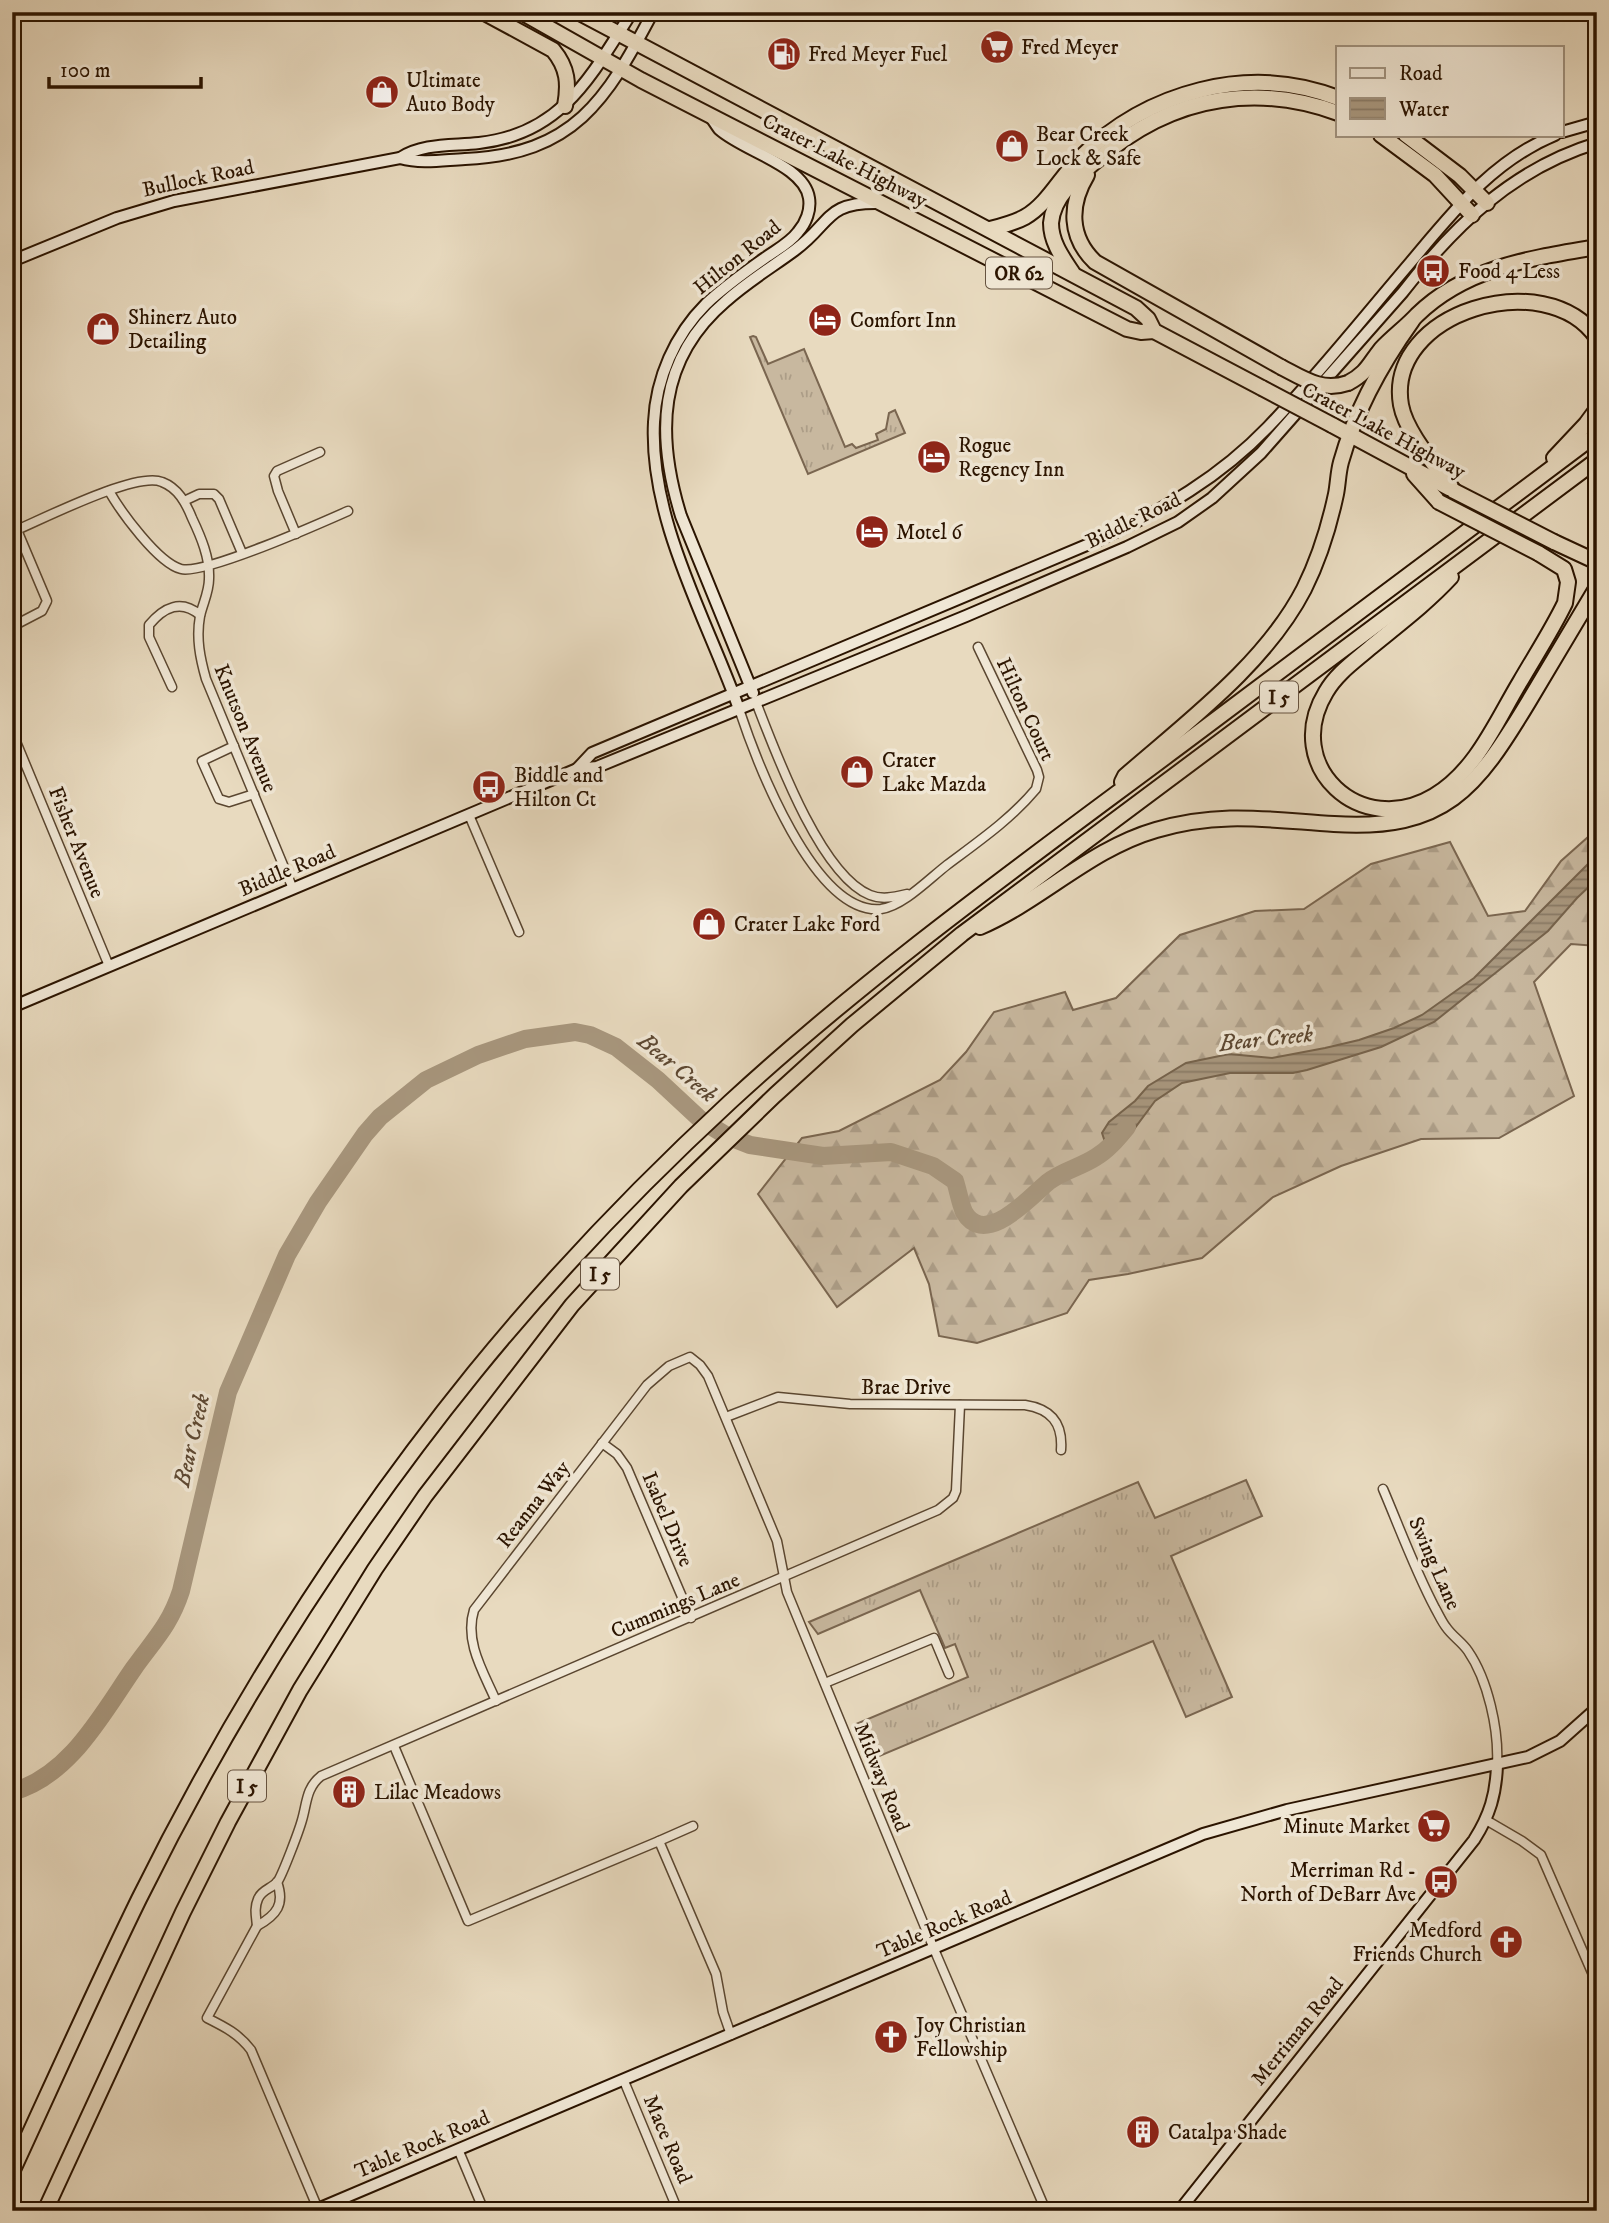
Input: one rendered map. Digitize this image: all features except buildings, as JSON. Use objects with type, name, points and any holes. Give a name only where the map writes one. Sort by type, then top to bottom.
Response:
[{"type":"highway","points":[[483,12],[553,50],[567,78],[565,106]]},
{"type":"highway","name":"Crater Lake Highway","points":[[520,12],[708,114],[1126,329],[1154,331],[1454,491],[1597,562]]},
{"type":"highway","name":"Crater Lake Highway","points":[[578,12],[1073,273],[1136,308],[1148,319],[1154,331]]},
{"type":"highway","points":[[990,229],[1017,221],[1032,212],[1072,166],[1102,137],[1133,116],[1166,100],[1205,88],[1258,83],[1293,86],[1336,98]]},
{"type":"highway","points":[[1073,273],[1053,237],[1053,214],[1067,189],[1085,169],[1138,129],[1170,114],[1206,102],[1243,97],[1303,102],[1336,112]]},
{"type":"highway","points":[[1382,136],[1435,175],[1472,215]]},
{"type":"highway","points":[[1407,136],[1460,176],[1487,203]]},
{"type":"highway","points":[[1096,161],[1075,202],[1075,228],[1084,251],[1107,271],[1319,386],[1337,386],[1364,374],[1381,349],[1438,297],[1480,274],[1530,259],[1597,247]]},
{"type":"highway","points":[[1454,491],[1416,437],[1401,407],[1401,387],[1406,366],[1427,336],[1446,322],[1470,310],[1488,304],[1526,301],[1544,303],[1571,313],[1597,338]]},
{"type":"highway","points":[[1116,794],[1125,776],[1221,690],[1260,651],[1288,615],[1304,588],[1322,546],[1337,489],[1340,465],[1350,435],[1387,360],[1412,321]]},
{"type":"highway","points":[[1531,483],[1597,409]]},
{"type":"highway","name":"I 5","points":[[12,2172],[139,1899],[212,1761],[307,1603],[381,1494],[475,1371],[608,1223],[754,1080],[902,957],[1597,434]]},
{"type":"highway","name":"I 5","points":[[46,2211],[184,1912],[228,1822],[300,1690],[368,1580],[454,1456],[572,1305],[647,1222],[775,1095],[852,1025],[962,934],[1597,460]]},
{"type":"highway","points":[[1406,465],[1439,502],[1564,569],[1568,582],[1564,603],[1478,753],[1466,769],[1447,788],[1415,805],[1389,810],[1374,809],[1352,801],[1329,782],[1318,764],[1312,729],[1320,703],[1341,673],[1434,594],[1474,551]]},
{"type":"highway","points":[[962,934],[999,919],[1082,865],[1118,845],[1154,830],[1225,818],[1255,817],[1367,826],[1409,819],[1441,806],[1472,784],[1493,758],[1597,587]]},
{"type":"main road","name":"Bullock Road","points":[[400,158],[421,148],[481,143],[518,135],[546,121],[579,91],[632,12]]},
{"type":"main road","name":"Bullock Road","points":[[12,261],[117,218],[164,203],[400,158],[421,162],[474,159],[535,146],[567,130],[601,99],[653,12]]},
{"type":"main road","name":"Hilton Road","points":[[708,114],[720,129],[792,172],[804,185],[809,198],[809,211],[797,235],[722,290],[692,321],[670,356],[657,397],[654,445],[666,517],[739,709]]},
{"type":"main road","points":[[1564,131],[1597,122]]},
{"type":"main road","name":"Biddle Road","points":[[577,769],[592,753],[1101,539],[1149,517],[1193,491],[1245,450],[1268,427],[1461,202],[1505,163],[1553,136]]},
{"type":"main road","name":"Biddle Road","points":[[12,1007],[577,769],[597,767],[739,709],[1167,528],[1212,498],[1261,453],[1472,215],[1542,164],[1597,143]]},
{"type":"main road","name":"Hilton Road","points":[[756,702],[673,492],[665,447],[665,422],[674,375],[689,344],[710,316],[747,284],[800,247],[828,216],[837,209],[855,204],[886,204]]},
{"type":"main road","name":"Table Rock Road","points":[[315,2210],[1203,1835],[1287,1810],[1497,1765],[1551,1747],[1597,1708]]},
{"type":"main road","name":"Merriman Road","points":[[1179,2211],[1462,1857],[1486,1820],[1496,1787],[1497,1765]]},
{"type":"street","points":[[296,534],[274,476],[277,471],[320,452]]},
{"type":"street","name":"Knutson Avenue","points":[[109,491],[144,480],[163,482],[184,501],[197,527],[209,565],[208,589],[201,615],[199,656],[206,679],[293,889]]},
{"type":"street","points":[[12,623],[17,624],[42,611],[47,601],[15,531],[109,491],[131,525],[173,565],[183,570],[242,554],[348,511]]},
{"type":"street","points":[[184,501],[199,494],[214,494],[219,499],[242,554]]},
{"type":"street","points":[[172,687],[149,637],[149,625],[157,616],[175,606],[183,605],[201,615]]},
{"type":"street","name":"Hilton Court","points":[[739,709],[782,816],[831,886],[841,895],[865,908],[890,907],[899,903],[1009,819],[1038,783],[1037,770],[978,647]]},
{"type":"street","points":[[756,702],[800,810],[829,857],[856,887],[866,894],[889,898],[910,894]]},
{"type":"street","name":"Fisher Avenue","points":[[12,732],[109,966]]},
{"type":"street","points":[[234,746],[202,761],[219,799],[229,802],[254,794]]},
{"type":"street","points":[[469,815],[519,932]]},
{"type":"street","name":"Midway Road","points":[[690,1357],[708,1376],[726,1417],[777,1541],[790,1601],[1046,2211]]},
{"type":"street","name":"Reanna Way","points":[[496,1701],[474,1647],[470,1622],[474,1610],[654,1377],[669,1366],[690,1357]]},
{"type":"street","name":"Brae Drive","points":[[726,1417],[778,1397],[850,1404],[1034,1407],[1051,1416],[1059,1426],[1061,1450]]},
{"type":"street","name":"Cummings Lane","points":[[277,1882],[302,1821],[309,1791],[321,1776],[932,1514],[945,1506],[953,1498],[957,1481],[960,1405]]},
{"type":"street","name":"Isabel Drive","points":[[602,1443],[617,1454],[628,1468],[691,1618]]},
{"type":"street","name":"Swing Lane","points":[[1383,1489],[1433,1605],[1445,1626],[1468,1650],[1478,1672],[1489,1701],[1495,1728],[1497,1765]]},
{"type":"street","points":[[825,1683],[934,1638],[949,1674]]},
{"type":"street","points":[[394,1745],[468,1920],[693,1826]]},
{"type":"street","points":[[1486,1820],[1522,1841],[1541,1856],[1597,1984]]},
{"type":"street","points":[[659,1841],[716,1974],[723,2012],[731,2035]]},
{"type":"street","points":[[257,1926],[257,1900],[263,1891],[277,1882],[282,1894],[278,1908],[271,1918],[257,1926],[207,2018],[233,2031],[251,2050],[315,2210]]},
{"type":"street","name":"Mace Road","points":[[624,2081],[678,2211]]},
{"type":"street","points":[[458,2149],[484,2211]]},
{"type":"green space","points":[[750,337],[756,337],[768,364],[804,349],[845,447],[852,444],[856,448],[878,440],[876,434],[886,429],[889,413],[895,410],[905,433],[808,474]]},
{"type":"green space","points":[[1597,829],[1597,946],[1571,944],[1534,982],[1574,1096],[1499,1138],[1421,1139],[1341,1166],[1273,1197],[1202,1258],[1089,1280],[1067,1313],[977,1343],[939,1336],[929,1284],[914,1248],[837,1307],[758,1194],[802,1138],[839,1131],[940,1080],[966,1052],[994,1012],[1065,992],[1073,1010],[1116,998],[1180,935],[1255,911],[1304,909],[1371,864],[1450,842],[1488,916],[1525,911],[1561,861]]},
{"type":"green space","points":[[1246,1480],[1262,1516],[1171,1556],[1232,1697],[1186,1717],[1153,1641],[870,1760],[856,1724],[968,1677],[955,1644],[945,1648],[920,1590],[818,1634],[809,1622],[1138,1482],[1155,1518]]},
{"type":"water","points":[[1597,855],[1597,879],[1548,931],[1434,1022],[1381,1047],[1307,1070],[1293,1073],[1230,1073],[1182,1083],[1155,1101],[1126,1140],[1116,1147],[1105,1142],[1102,1133],[1109,1122],[1135,1101],[1148,1086],[1186,1063],[1229,1054],[1272,1058],[1325,1048],[1359,1040],[1422,1015],[1474,978]]},
{"type":"waterway","name":"Bear Creek","points":[[12,1792],[33,1784],[68,1758],[97,1723],[167,1623],[181,1591],[228,1392],[287,1255],[318,1202],[365,1134],[380,1117],[426,1080],[478,1055],[525,1039],[575,1032],[590,1035],[616,1047],[658,1080],[701,1120],[727,1136],[750,1145],[823,1156],[891,1152],[933,1166],[955,1181],[964,1212],[973,1222],[984,1225],[1008,1216],[1053,1178],[1100,1154],[1127,1127]]},
{"type":"place","name":"Fred Meyer","points":[[997,47]]},
{"type":"place","name":"Fred Meyer Fuel","points":[[784,54]]},
{"type":"place","name":"Ultimate Auto Body","points":[[382,92]]},
{"type":"place","name":"Bear Creek Lock & Safe","points":[[1012,146]]},
{"type":"place","name":"Food 4 Less","points":[[1433,271]]},
{"type":"place","name":"Comfort Inn","points":[[825,320]]},
{"type":"place","name":"Shinerz Auto Detailing","points":[[103,329]]},
{"type":"place","name":"Rogue Regency Inn","points":[[934,457]]},
{"type":"place","name":"Motel 6","points":[[872,532]]},
{"type":"place","name":"Crater Lake Mazda","points":[[857,772]]},
{"type":"place","name":"Biddle and Hilton Ct","points":[[489,787]]},
{"type":"place","name":"Crater Lake Ford","points":[[709,924]]},
{"type":"place","name":"Lilac Meadows","points":[[349,1792]]},
{"type":"place","name":"Minute Market","points":[[1434,1826]]},
{"type":"place","name":"Merriman Rd - North of DeBarr Ave","points":[[1441,1882]]},
{"type":"place","name":"Medford Friends Church","points":[[1506,1942]]},
{"type":"place","name":"Joy Christian Fellowship","points":[[891,2037]]},
{"type":"place","name":"Catalpa Shade","points":[[1143,2132]]}]
